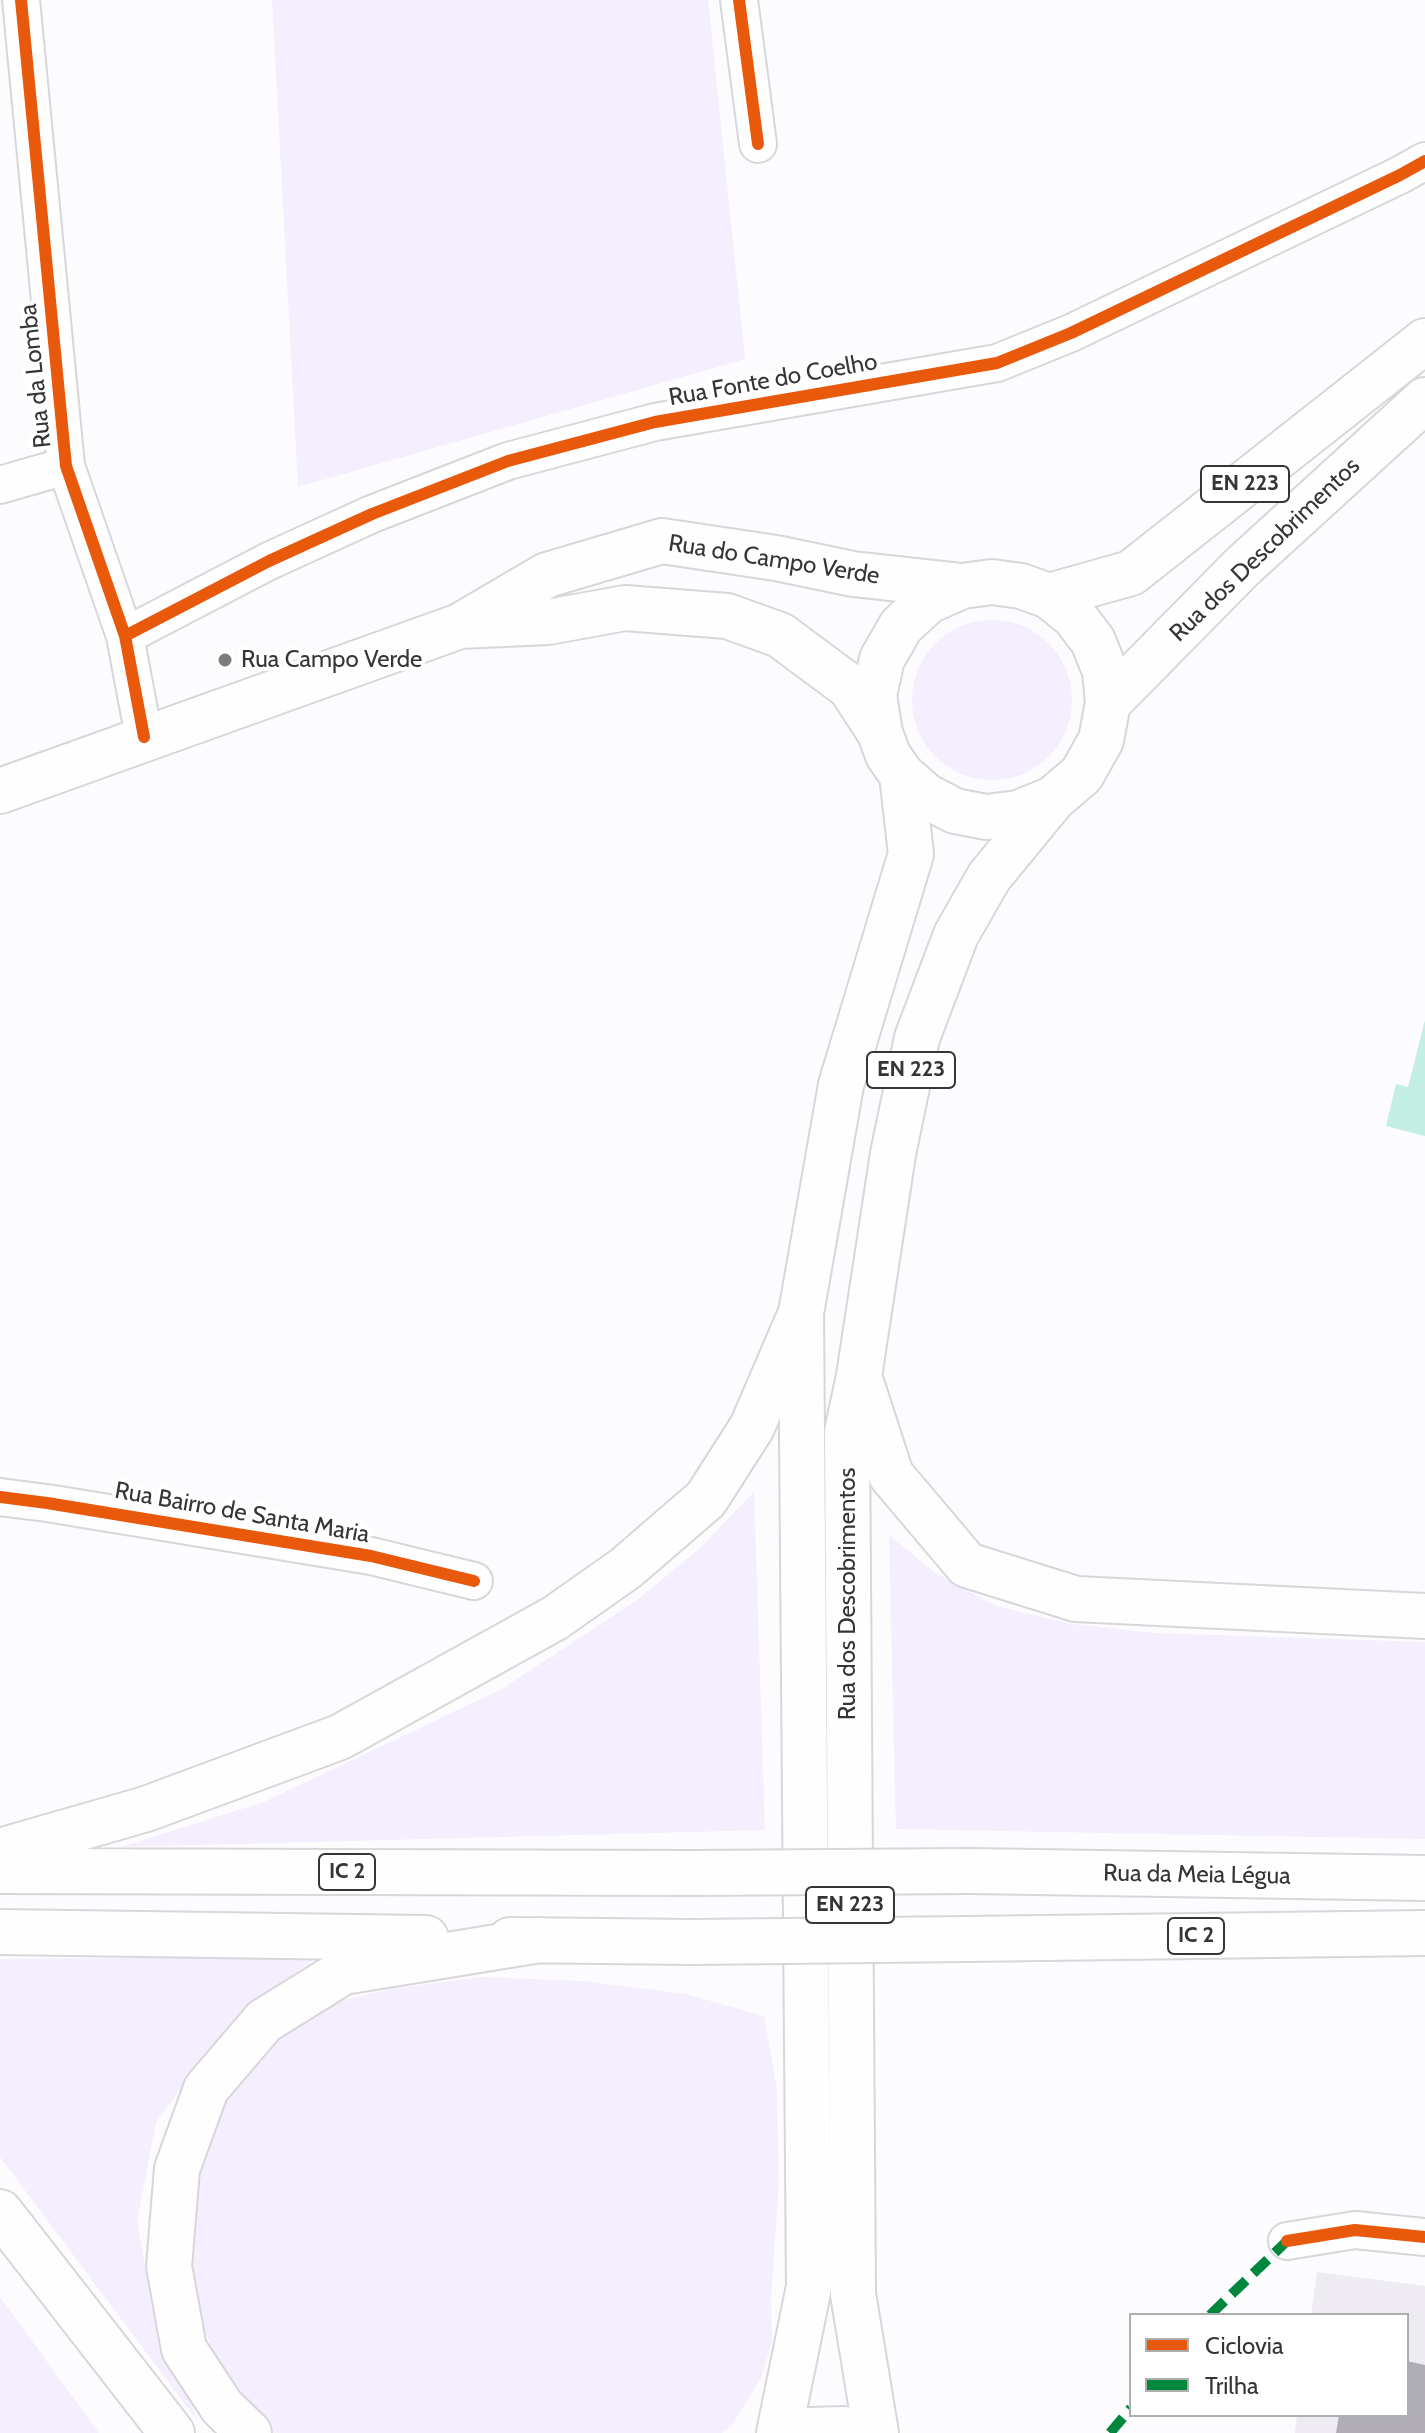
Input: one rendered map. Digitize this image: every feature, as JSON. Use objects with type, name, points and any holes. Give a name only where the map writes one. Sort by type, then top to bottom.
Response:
[{"type":"main road","name":"EN 223","points":[[1049,596],[1131,573],[1425,341]]},
{"type":"main road","name":"Rua dos Descobrimentos","points":[[1108,703],[1242,567],[1425,400]]},
{"type":"main road","name":"Rua do Campo Verde","points":[[0,791],[460,626],[547,575],[662,541],[776,558],[853,574],[962,586],[992,582],[1021,586],[1049,596],[1074,616],[1093,641],[1105,671],[1108,703],[1101,740],[1082,774],[1053,799],[1018,813],[986,817],[955,811],[926,796],[902,775],[888,755],[880,733],[874,695],[882,659],[901,626],[928,601],[962,586]]},
{"type":"main road","name":"Rua do Campo Verde","points":[[460,626],[548,622],[625,608],[727,616],[780,635],[850,687],[880,733]]},
{"type":"main road","name":"Rua dos Descobrimentos","points":[[779,2433],[809,2287],[801,1313],[841,1085],[911,854],[902,775]]},
{"type":"main road","name":"Rua dos Descobrimentos","points":[[876,2433],[853,2294],[847,1432],[859,1376],[893,1154],[917,1038],[956,935],[989,877],[1053,799]]},
{"type":"main road","points":[[0,1851],[146,1809],[340,1737],[555,1618],[626,1568],[706,1499],[752,1427],[801,1313]]},
{"type":"main road","points":[[859,1376],[891,1475],[967,1565],[1076,1599],[1425,1616]]},
{"type":"main road","name":"Rua da Meia Légua","points":[[0,1871],[969,1871],[1425,1878]]},
{"type":"main road","name":"IC 2","points":[[0,1932],[693,1942],[1425,1933]]},
{"type":"main road","points":[[249,2433],[222,2407],[184,2349],[169,2266],[177,2169],[206,2089],[264,2021],[343,1972],[540,1940]]},
{"type":"main road","points":[[0,2212],[172,2433]]},
{"type":"main road","points":[[800,2433],[844,2429],[859,2433]]},
{"type":"street","name":"Rua da Lomba","points":[[21,0],[66,466],[125,636],[144,737]]},
{"type":"street","points":[[739,0],[758,144]]},
{"type":"street","name":"Rua Fonte do Coelho","points":[[125,636],[269,561],[372,514],[508,461],[655,422],[997,363],[1071,333],[1425,161]]},
{"type":"street","points":[[0,485],[66,466]]},
{"type":"street","name":"Rua Bairro de Santa Maria","points":[[0,1497],[371,1556],[474,1581]]},
{"type":"street","points":[[1287,2241],[1355,2230],[1425,2237]]},
{"type":"shaded area","points":[[272,0],[708,0],[745,359],[298,487]]},
{"type":"shaded area","points":[[992,620],[1023,626],[1049,643],[1066,669],[1072,700],[1066,731],[1049,757],[1023,774],[992,780],[961,774],[935,757],[918,731],[912,700],[918,669],[935,643],[961,626]]},
{"type":"shaded area","points":[[1425,1020],[1425,1136],[1386,1126],[1396,1084],[1408,1087]]},
{"type":"shaded area","points":[[754,1492],[765,1830],[121,1847],[264,1802],[502,1689],[637,1600],[698,1550]]},
{"type":"shaded area","points":[[889,1535],[934,1572],[996,1606],[1072,1624],[1155,1633],[1425,1642],[1425,1839],[896,1829]]},
{"type":"shaded area","points":[[319,1956],[238,2014],[156,2122],[137,2222],[156,2327],[199,2423],[0,2157],[0,1959]]},
{"type":"shaded area","points":[[481,1977],[583,1981],[686,1994],[764,2016],[777,2089],[779,2181],[771,2299],[772,2342],[761,2378],[732,2425],[722,2433],[274,2433],[236,2396],[213,2352],[195,2303],[187,2255],[187,2206],[219,2107],[247,2064],[328,2004],[390,1989]]},
{"type":"shaded area","points":[[1317,2272],[1425,2286],[1425,2433],[1295,2433],[1297,2417],[1409,2417],[1409,2313],[1311,2313]]},
{"type":"shaded area","points":[[0,2297],[99,2433],[0,2433]]},
{"type":"building","points":[[1409,2361],[1425,2365],[1425,2433],[1336,2433],[1339,2417],[1409,2417]]},
{"type":"marked path","points":[[1212,2313],[1287,2241]]},
{"type":"marked path","points":[[1110,2433],[1129,2410]]},
{"type":"cycle path","points":[[21,0],[66,466],[125,636],[144,737]]},
{"type":"cycle path","points":[[739,0],[758,144]]},
{"type":"cycle path","points":[[125,636],[269,561],[372,514],[508,461],[655,422],[997,363],[1071,333],[1425,161]]},
{"type":"cycle path","points":[[0,1497],[371,1556],[474,1581]]},
{"type":"cycle path","points":[[1287,2241],[1355,2230],[1425,2237]]},
{"type":"place","name":"Rua Campo Verde","points":[[225,660]]}]
